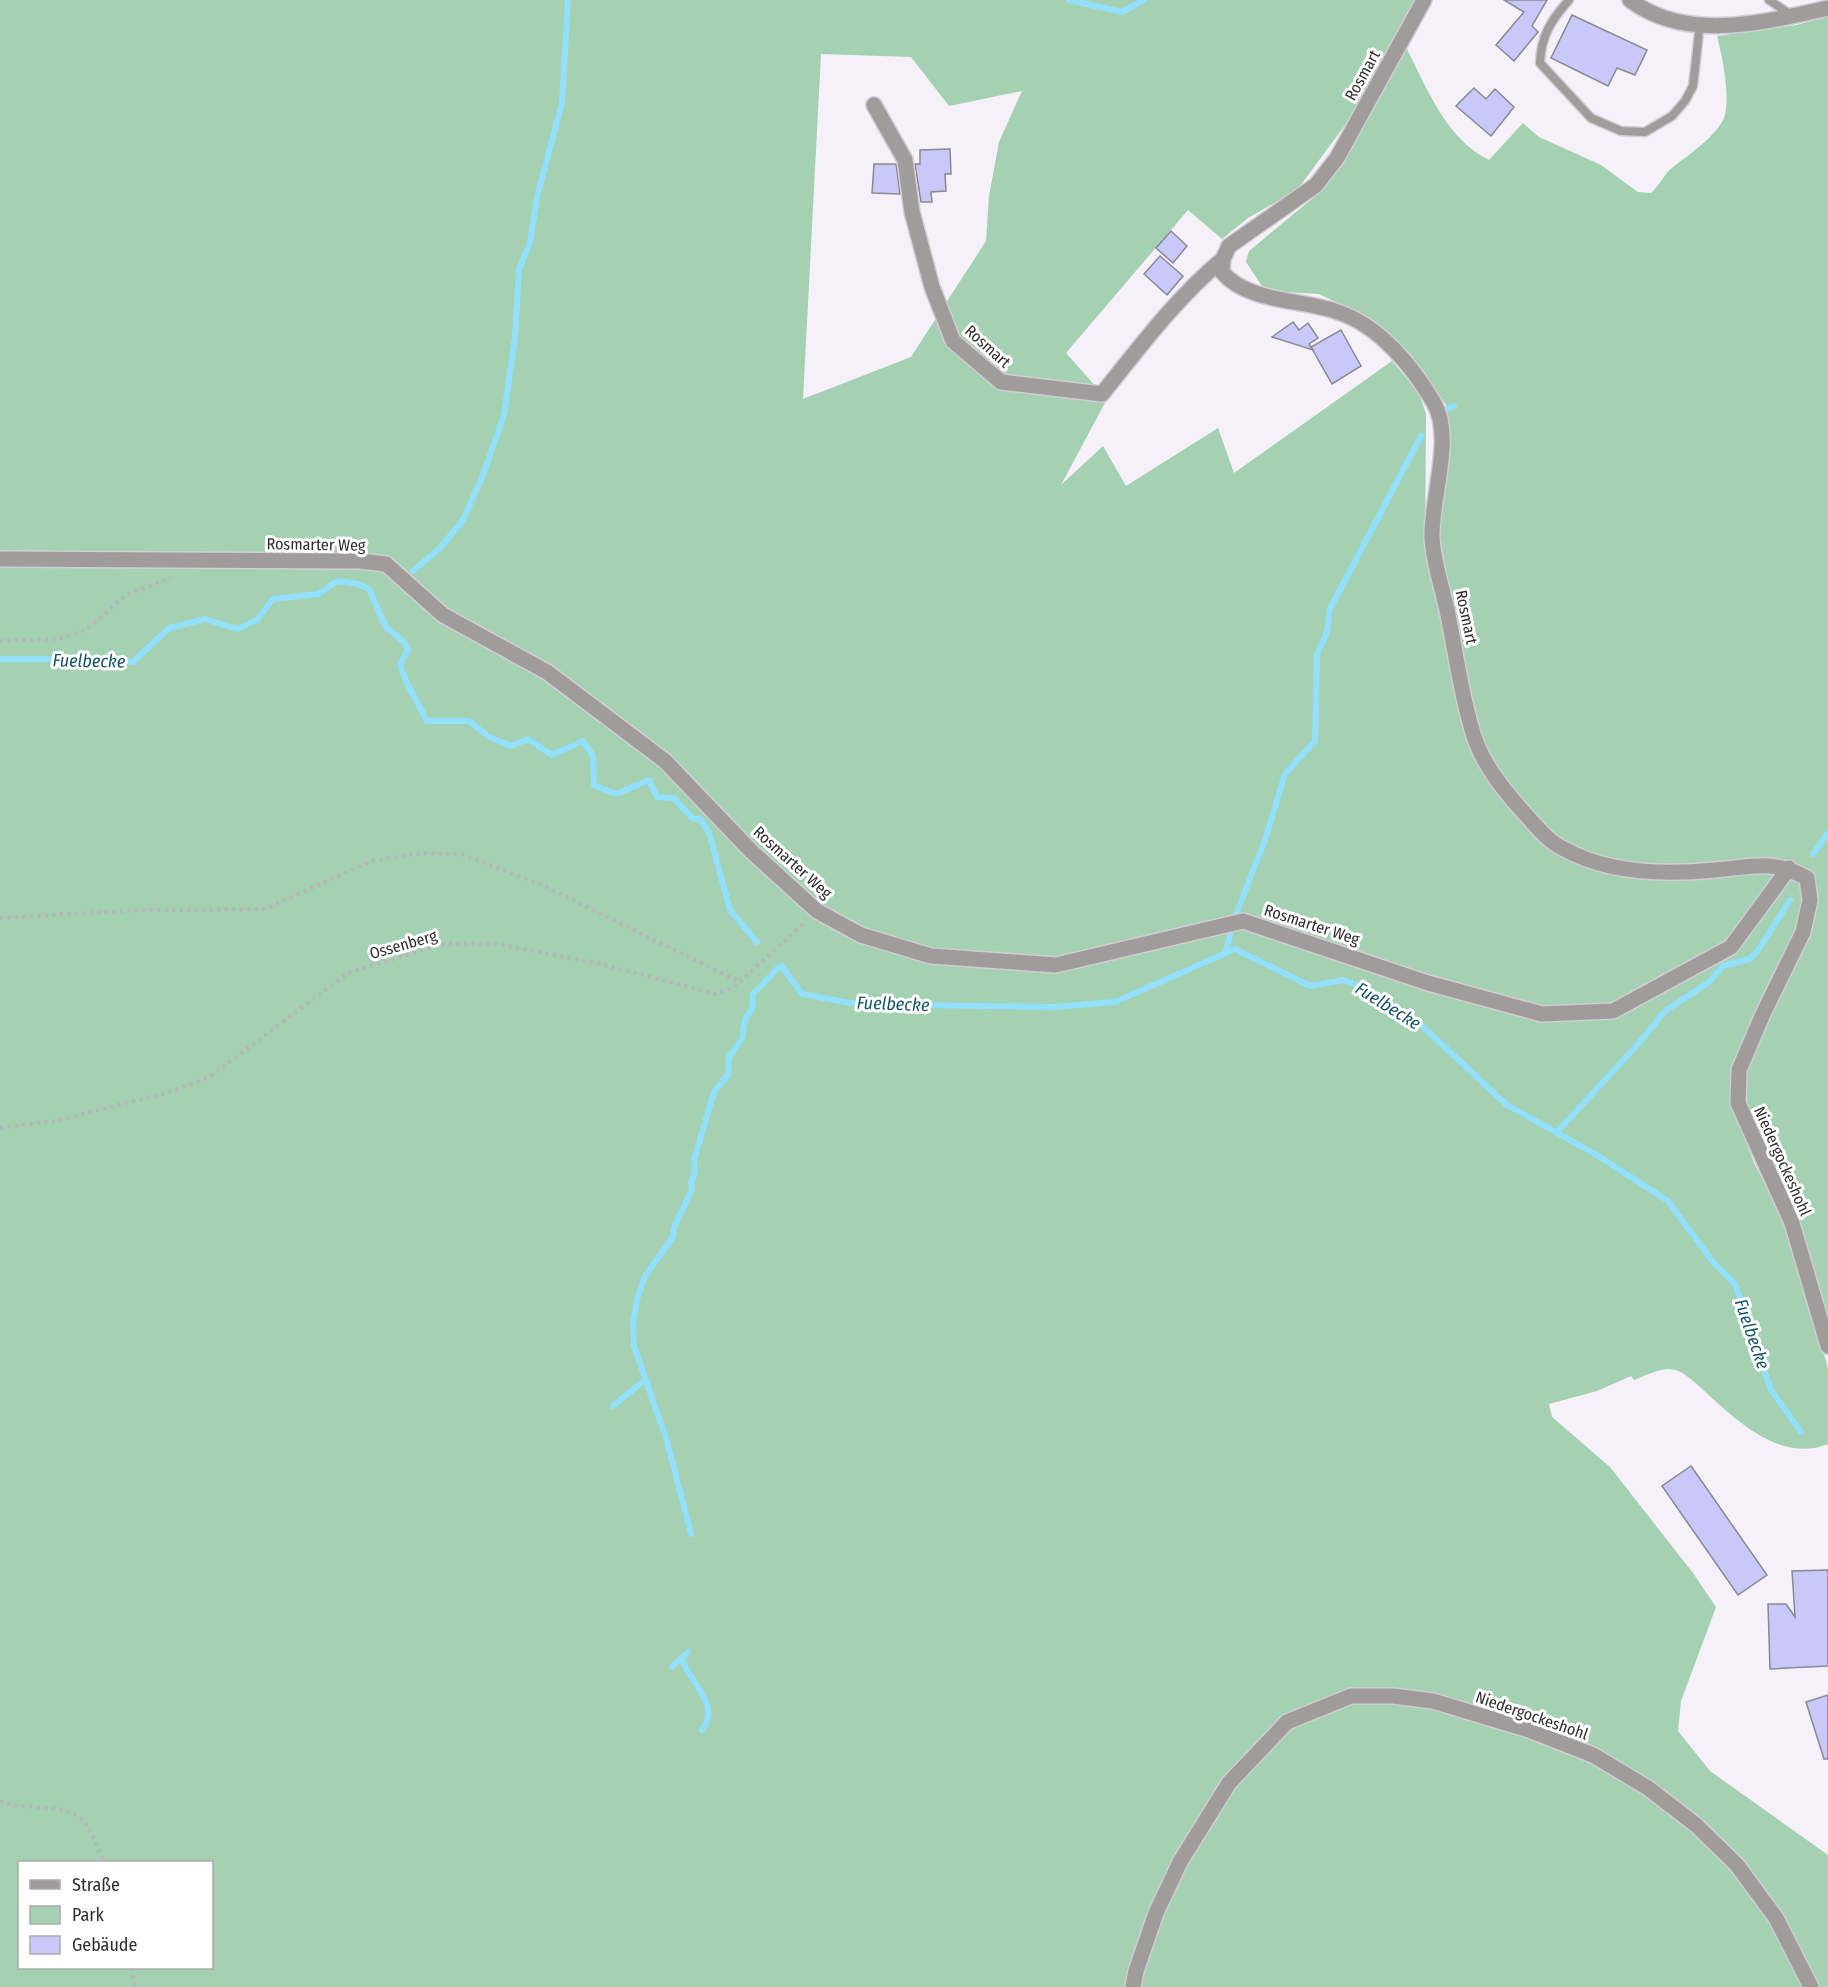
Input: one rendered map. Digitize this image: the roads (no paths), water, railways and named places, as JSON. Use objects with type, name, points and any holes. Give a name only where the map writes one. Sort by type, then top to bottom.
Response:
[{"type":"street","name":"Rosmart","points":[[1424,0],[1337,158],[1316,184],[1229,246],[1223,259],[1222,272],[1232,284],[1260,294],[1340,312],[1364,326],[1405,359],[1436,407],[1442,433],[1432,538],[1473,734],[1490,770],[1537,827],[1562,849],[1600,865],[1632,871],[1713,871],[1762,864],[1788,868]]},
{"type":"street","points":[[1630,0],[1668,19],[1700,24],[1736,25],[1828,8]]},
{"type":"street","name":"Rosmart","points":[[874,105],[905,160],[912,212],[932,287],[952,341],[1001,382],[1102,394],[1138,349],[1208,272],[1223,259]]},
{"type":"street","name":"Rosmarter Weg","points":[[0,559],[360,561],[386,564],[443,615],[547,672],[665,761],[751,851],[818,911],[861,935],[931,956],[1056,966],[1243,921],[1428,983],[1542,1014],[1613,1011],[1731,947],[1788,868]]},
{"type":"street","name":"Niedergockeshohl","points":[[1788,868],[1807,878],[1810,900],[1803,932],[1739,1070],[1738,1103],[1792,1223],[1828,1346]]},
{"type":"street","name":"Niedergockeshohl","points":[[1133,1987],[1136,1971],[1156,1913],[1180,1862],[1229,1783],[1287,1722],[1351,1696],[1393,1696],[1433,1701],[1529,1730],[1593,1755],[1648,1788],[1696,1825],[1737,1865],[1776,1917],[1811,1987]]},
{"type":"lane","points":[[1569,0],[1553,17],[1544,35],[1540,63],[1590,118],[1621,131],[1645,132],[1659,126],[1685,102],[1693,86],[1700,24]]},
{"type":"lane","points":[[1769,0],[1792,16]]},
{"type":"waterway","points":[[413,571],[441,547],[463,520],[483,475],[504,415],[515,337],[519,269],[530,243],[537,197],[562,103],[568,0]]},
{"type":"waterway","points":[[1069,0],[1122,12],[1144,0]]},
{"type":"waterway","points":[[1446,409],[1454,406]]},
{"type":"waterway","points":[[1235,917],[1265,840],[1285,774],[1315,741],[1317,654],[1327,632],[1330,609],[1421,436]]},
{"type":"waterway","name":"Fuelbecke","points":[[0,659],[83,659],[133,662],[169,628],[205,619],[237,629],[257,620],[273,599],[318,594],[337,581],[358,584],[369,589],[386,627],[404,642],[408,650],[400,664],[406,681],[427,721],[469,721],[489,737],[511,746],[528,739],[552,755],[583,741],[593,756],[594,785],[616,794],[649,780],[657,797],[674,798],[693,819],[700,819],[709,832],[730,910],[757,942]]},
{"type":"waterway","points":[[1813,854],[1828,833]]},
{"type":"waterway","points":[[1557,1132],[1639,1043],[1665,1011],[1708,983],[1723,966],[1749,959],[1757,952],[1790,900]]},
{"type":"waterway","points":[[1226,952],[1231,931]]},
{"type":"waterway","name":"Fuelbecke","points":[[691,1534],[667,1441],[634,1346],[633,1323],[637,1299],[645,1276],[673,1237],[674,1227],[692,1190],[691,1182],[695,1173],[694,1160],[714,1092],[728,1075],[729,1057],[742,1039],[745,1019],[752,1009],[753,994],[781,965],[802,994],[856,1004],[1054,1007],[1115,1002],[1235,949],[1310,986],[1344,980],[1354,984],[1421,1025],[1507,1105],[1595,1154],[1668,1201],[1713,1262],[1735,1284],[1771,1390],[1801,1432]]},
{"type":"waterway","points":[[613,1406],[642,1382],[648,1382]]},
{"type":"waterway","points":[[688,1652],[681,1658],[702,1694],[708,1712],[707,1721],[702,1730]]},
{"type":"waterway","points":[[672,1667],[681,1658]]}]
